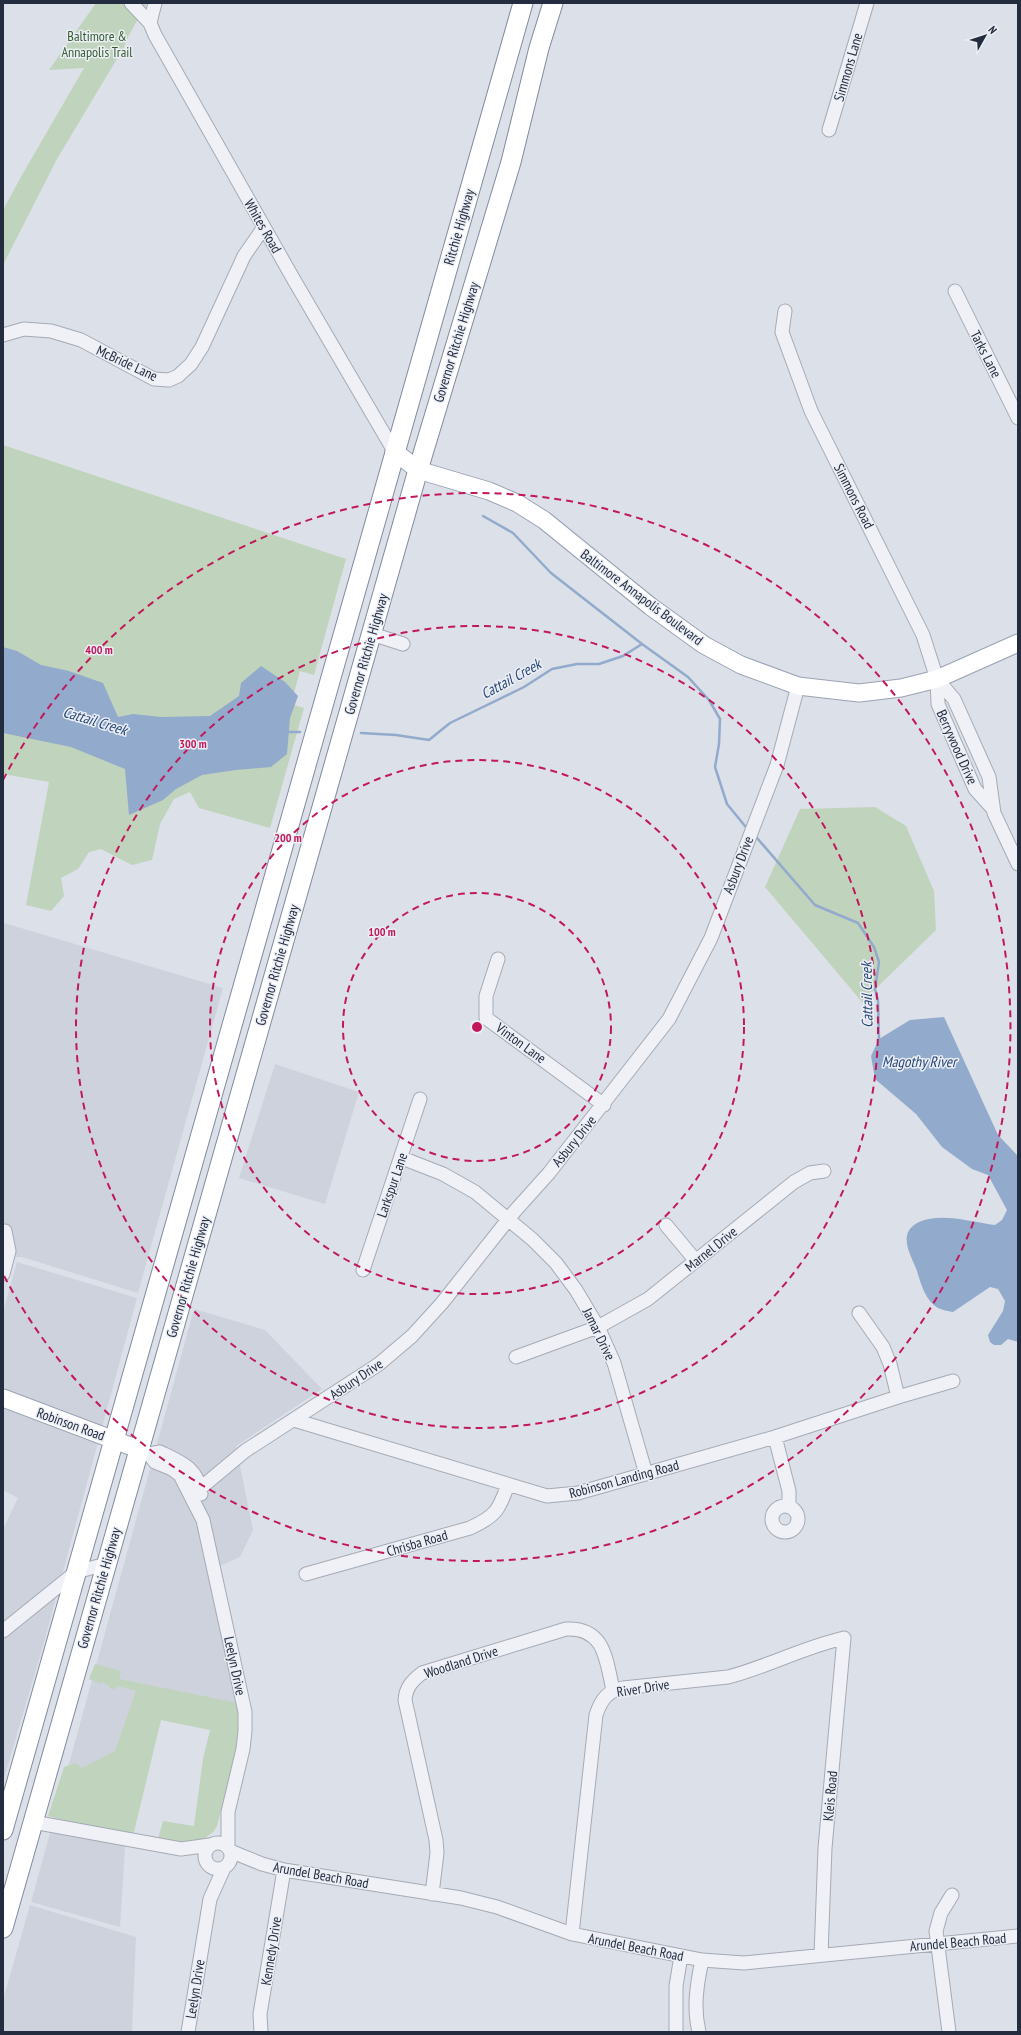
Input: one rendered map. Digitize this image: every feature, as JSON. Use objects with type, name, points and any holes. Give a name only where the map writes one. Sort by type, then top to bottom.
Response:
[{"type":"highway","name":"Ritchie Highway","points":[[394,451],[523,3]]},
{"type":"highway","name":"Governor Ritchie Highway","points":[[3,1928],[106,1564],[144,1452],[418,470],[511,162],[539,48],[553,3]]},
{"type":"highway","name":"Governor Ritchie Highway","points":[[3,1830],[394,451]]},
{"type":"main road","name":"Baltimore Annapolis Boulevard","points":[[394,451],[418,470],[489,491],[517,503],[544,520],[650,606],[704,645],[742,666],[798,686],[859,692],[901,688],[937,679],[1018,642]]},
{"type":"main road","name":"Robinson Road","points":[[3,1398],[144,1452]]},
{"type":"street","name":"Whites Road","points":[[131,3],[150,23],[155,35],[264,227],[394,451]]},
{"type":"street","points":[[150,23],[155,3]]},
{"type":"street","name":"Simmons Lane","points":[[829,130],[867,3]]},
{"type":"street","name":"McBride Lane","points":[[3,335],[24,328],[51,330],[81,340],[154,379],[169,380],[178,376],[191,364],[202,348],[244,256],[264,227]]},
{"type":"street","name":"Tarks Lane","points":[[956,291],[1018,418]]},
{"type":"street","name":"Simmons Road","points":[[784,311],[782,332],[811,411],[923,635],[937,679]]},
{"type":"street","points":[[372,634],[403,644]]},
{"type":"street","name":"Berrywood Drive","points":[[937,679],[938,704],[975,789],[993,809],[1018,864]]},
{"type":"street","name":"Asbury Drive","points":[[191,1496],[201,1486],[245,1451],[379,1364],[412,1336],[442,1303],[508,1220],[604,1105],[669,1020],[711,938],[777,765],[798,686]]},
{"type":"street","name":"Vinton Lane","points":[[498,959],[486,996],[486,1018],[604,1105]]},
{"type":"street","name":"Larkspur Lane","points":[[363,1270],[402,1158],[420,1099]]},
{"type":"street","name":"Jamar Drive","points":[[402,1158],[443,1174],[475,1192],[556,1263],[576,1290],[598,1327],[614,1363],[646,1474]]},
{"type":"street","name":"Marnel Drive","points":[[516,1357],[598,1327],[648,1299],[794,1182],[810,1173],[824,1171]]},
{"type":"street","points":[[666,1225],[696,1261]]},
{"type":"street","points":[[3,1274],[9,1251],[5,1231]]},
{"type":"street","points":[[860,1313],[883,1347],[890,1364],[898,1397]]},
{"type":"street","name":"Robinson Landing Road","points":[[294,1420],[547,1496],[578,1493],[646,1474],[775,1437],[898,1397],[954,1381]]},
{"type":"street","points":[[775,1437],[789,1491],[789,1508]]},
{"type":"street","name":"Leelyn Drive","points":[[144,1452],[160,1452],[189,1468],[201,1486],[204,1510],[203,1520]]},
{"type":"street","name":"Leelyn Drive","points":[[144,1452],[154,1462],[180,1475],[203,1520],[245,1712],[243,1749],[228,1812],[211,1845]]},
{"type":"street","name":"Chrisba Road","points":[[306,1574],[470,1528],[488,1520],[496,1511],[508,1485]]},
{"type":"street","points":[[3,1631],[76,1572],[106,1564]]},
{"type":"street","name":"Woodland Drive","points":[[432,1894],[437,1853],[436,1840],[406,1700],[406,1691],[409,1685],[422,1673],[566,1629],[576,1629],[590,1633],[601,1644],[613,1690]]},
{"type":"street","name":"River Drive","points":[[572,1934],[596,1715],[604,1697],[613,1690],[728,1677],[743,1673],[824,1642],[844,1638]]},
{"type":"street","name":"Kleis Road","points":[[821,1955],[825,1848],[844,1638]]},
{"type":"street","name":"Leelyn Drive","points":[[228,1812],[229,1849]]},
{"type":"street","points":[[33,1822],[181,1849],[220,1843],[229,1849],[231,1859],[226,1867],[213,1869],[207,1863],[181,1849]]},
{"type":"street","points":[[207,1863],[205,1855],[211,1845]]},
{"type":"street","name":"Arundel Beach Road","points":[[229,1849],[262,1864],[284,1870],[432,1894],[498,1907],[572,1934],[702,1960],[744,1963],[1018,1936]]},
{"type":"street","name":"Leelyn Drive","points":[[188,2032],[210,1899],[207,1863]]},
{"type":"street","name":"Arundel Beach Road","points":[[226,1867],[262,1864]]},
{"type":"street","name":"Leelyn Drive","points":[[210,1899],[226,1867]]},
{"type":"street","name":"Kennedy Drive","points":[[261,2032],[260,2014],[284,1870]]},
{"type":"street","points":[[949,2032],[936,1931],[938,1921],[952,1895]]},
{"type":"street","points":[[676,2032],[676,1986],[681,1956]]},
{"type":"street","points":[[698,2032],[695,2009],[702,1960]]},
{"type":"shaded area","points":[[4,923],[223,988],[138,1293],[22,1257],[3,1257]]},
{"type":"shaded area","points":[[275,1064],[359,1092],[325,1204],[239,1178]]},
{"type":"shaded area","points":[[17,1262],[137,1298],[44,1642],[3,1782],[3,1529],[18,1498],[3,1490],[3,1312]]},
{"type":"shaded area","points":[[194,1309],[265,1330],[322,1389],[236,1446],[253,1530],[240,1557],[220,1566],[236,1706],[142,1687],[104,1818],[125,1847],[120,1927],[31,1902]]},
{"type":"shaded area","points":[[30,1905],[136,1937],[132,2032],[3,2032],[3,2000]]},
{"type":"green space","name":"Baltimore & Annapolis Trail","points":[[96,3],[147,3],[124,47],[57,159],[3,265],[3,210],[84,68],[49,70]]},
{"type":"green space","points":[[3,445],[346,559],[314,675],[300,671],[291,704],[304,708],[270,828],[199,808],[190,792],[174,799],[160,824],[152,860],[132,865],[101,849],[89,852],[78,869],[61,878],[64,896],[51,911],[26,905],[49,782],[3,774]]},
{"type":"green space","points":[[875,807],[906,826],[934,891],[936,930],[862,1002],[765,887],[800,809]]},
{"type":"green space","points":[[95,1664],[121,1671],[119,1679],[238,1703],[244,1718],[217,1826],[214,1831],[203,1840],[191,1843],[158,1839],[163,1821],[194,1826],[203,1759],[210,1730],[161,1720],[133,1836],[48,1816],[64,1767],[75,1763],[82,1768],[115,1751],[136,1691],[119,1686],[112,1690],[103,1682],[102,1684],[89,1679]]},
{"type":"water","points":[[3,647],[17,651],[41,665],[69,671],[103,683],[118,717],[133,714],[161,717],[210,716],[239,696],[241,683],[261,666],[285,682],[298,696],[290,718],[287,754],[271,767],[202,775],[176,789],[163,800],[129,815],[125,769],[71,747],[3,733]]},
{"type":"water","name":"Magothy River","points":[[944,1017],[998,1135],[1018,1156],[1018,1342],[1008,1339],[1001,1345],[994,1345],[990,1342],[988,1335],[1003,1311],[1005,1301],[998,1289],[990,1287],[953,1312],[940,1309],[934,1305],[924,1291],[907,1245],[908,1232],[919,1222],[928,1219],[947,1218],[995,1225],[1002,1220],[1007,1210],[988,1175],[972,1169],[942,1147],[916,1114],[875,1079],[871,1056],[879,1039],[910,1020]]},
{"type":"waterway","name":"Cattail Creek","points":[[483,516],[513,533],[551,573],[642,644],[688,677],[709,700],[720,719],[719,744],[715,767],[727,804],[745,826]]},
{"type":"waterway","name":"Cattail Creek","points":[[361,733],[396,735],[429,740],[450,723],[524,687],[552,669],[577,664],[599,664],[623,656],[642,644]]},
{"type":"waterway","name":"Cattail Creek","points":[[286,732],[300,732]]},
{"type":"waterway","name":"Cattail Creek","points":[[757,838],[815,905],[858,923],[874,947],[879,962],[875,989],[878,1000],[879,1039]]}]
